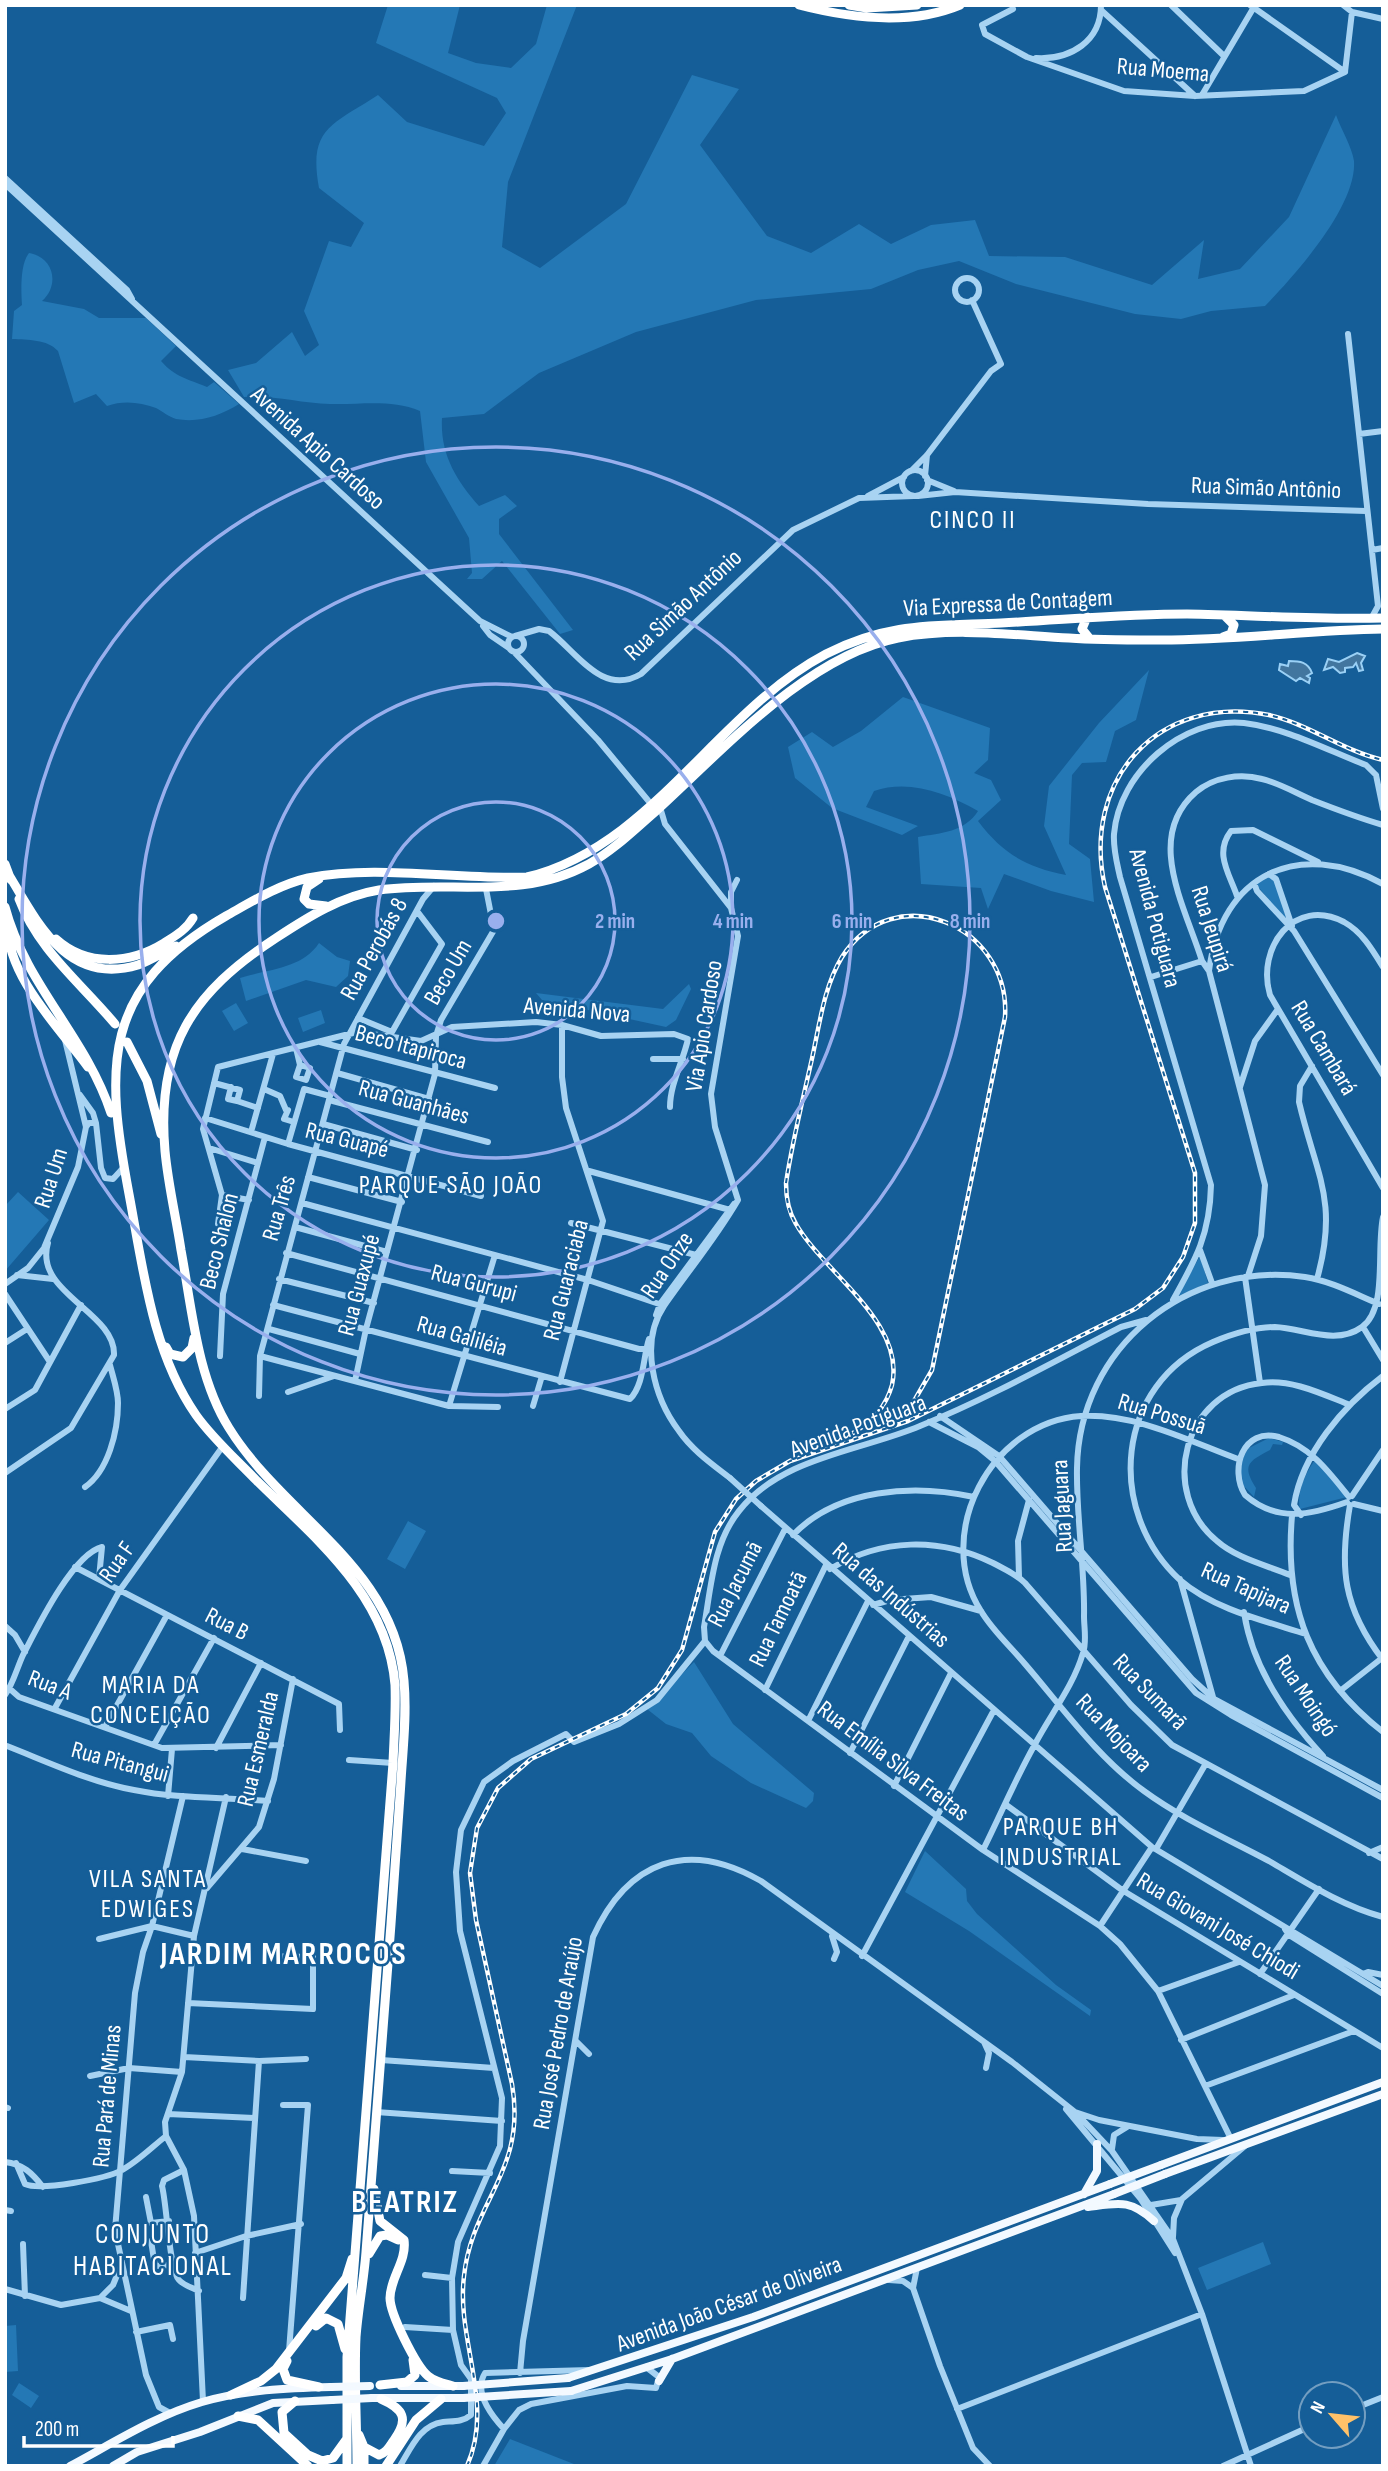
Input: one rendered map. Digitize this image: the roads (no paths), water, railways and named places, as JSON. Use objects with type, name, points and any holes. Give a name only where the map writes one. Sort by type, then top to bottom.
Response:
[{"type":"highway","points":[[799,5],[837,14],[887,18],[959,6]]},
{"type":"highway","points":[[849,5],[917,5]]},
{"type":"highway","points":[[1221,638],[1233,630],[1232,621],[1226,616]]},
{"type":"highway","points":[[1087,617],[1082,629],[1090,639]]},
{"type":"highway","name":"Via Expressa de Contagem","points":[[165,1149],[164,1106],[170,1064],[181,1033],[206,993],[234,966],[309,916],[367,892],[435,886],[482,889],[530,886],[589,864],[650,816],[655,805],[757,705],[802,668],[848,644],[897,627],[1087,617],[1383,618]]},
{"type":"highway","name":"Via Expressa de Contagem","points":[[187,940],[269,892],[297,881],[364,874],[495,878],[547,872],[584,855],[655,805],[808,678],[874,645],[897,638],[947,633],[1090,639],[1221,638],[1383,629]]},
{"type":"highway","points":[[5,864],[23,911],[44,944],[115,1024]]},
{"type":"highway","points":[[9,875],[36,921],[64,953],[98,967],[126,968],[141,964],[187,940]]},
{"type":"highway","points":[[328,877],[307,887],[304,900],[319,906],[337,903]]},
{"type":"highway","points":[[6,911],[25,961],[85,1051],[102,1086],[118,1134]]},
{"type":"highway","points":[[6,911],[9,946],[28,985],[102,1086]]},
{"type":"highway","points":[[36,921],[75,952],[116,960],[150,951],[178,935],[192,918]]},
{"type":"highway","points":[[187,940],[155,973],[128,1017],[120,1039],[113,1077],[118,1134],[148,1292],[172,1375],[197,1417],[355,1581],[374,1611],[395,1683],[393,1763],[347,2357],[347,2466]]},
{"type":"highway","points":[[127,1042],[147,1081],[165,1149],[193,1323],[194,1343],[188,1355],[178,1357],[170,1354],[162,1340]]},
{"type":"highway","points":[[193,1323],[215,1400],[232,1433],[277,1488],[366,1581],[385,1611],[398,1647],[404,1679],[404,1732],[381,2060],[356,2340],[357,2466]]},
{"type":"highway","points":[[371,2168],[377,2215],[404,2241],[402,2258],[390,2298],[393,2313],[427,2375],[458,2386]]},
{"type":"highway","points":[[365,2262],[380,2236],[387,2235],[399,2241],[399,2257],[385,2300],[388,2315],[416,2369],[415,2375],[407,2382],[375,2385]]},
{"type":"highway","points":[[231,2395],[261,2381],[289,2352],[346,2278],[357,2244]]},
{"type":"highway","points":[[319,2387],[290,2382],[284,2376],[283,2369],[321,2320],[331,2319],[338,2324],[347,2357]]},
{"type":"highway","points":[[357,2433],[364,2447],[374,2455],[382,2454],[402,2428],[404,2418],[399,2408],[377,2398]]},
{"type":"highway","points":[[386,2466],[415,2420],[441,2399]]},
{"type":"highway","points":[[295,2401],[282,2412],[284,2433],[308,2455],[322,2461],[333,2458],[347,2438]]},
{"type":"highway","points":[[238,2416],[258,2420],[308,2466]]},
{"type":"highway","points":[[364,2447],[364,2466]]},
{"type":"main road","name":"Avenida João César de Oliveira","points":[[71,2466],[170,2413],[203,2401],[231,2395],[319,2387],[458,2386],[568,2378],[597,2371],[753,2317],[1383,2082]]},
{"type":"main road","name":"Avenida João César de Oliveira","points":[[113,2466],[138,2452],[200,2432],[273,2403],[377,2398],[441,2399],[571,2391],[672,2359],[1383,2094]]},
{"type":"main road","points":[[1249,2132],[1250,2142]]},
{"type":"main road","points":[[1084,2194],[1097,2171],[1097,2144]]},
{"type":"main road","points":[[1075,2208],[1127,2203],[1138,2207],[1154,2221]]},
{"type":"main road","points":[[659,2381],[672,2359]]},
{"type":"street","points":[[1171,5],[1224,56]]},
{"type":"street","points":[[1343,5],[1352,12],[1383,19]]},
{"type":"street","points":[[1101,8],[1199,96],[1252,6],[1345,72],[1352,12]]},
{"type":"street","points":[[1027,57],[1046,58],[1088,43],[1100,26],[1101,8]]},
{"type":"street","name":"Rua Moema","points":[[1013,9],[982,25],[985,34],[1027,57],[1124,91],[1199,96],[1304,91],[1345,72]]},
{"type":"street","name":"Avenida Apio Cardoso","points":[[5,178],[127,290],[133,301]]},
{"type":"street","name":"Avenida Apio Cardoso","points":[[5,184],[480,621],[490,635],[532,669],[655,805]]},
{"type":"street","points":[[927,455],[925,492],[916,496],[904,489],[904,477],[927,455],[991,371],[1000,364],[972,300]]},
{"type":"street","points":[[1348,334],[1366,510],[1380,609],[1370,618]]},
{"type":"street","points":[[1359,434],[1383,431]]},
{"type":"street","points":[[911,471],[919,471],[926,478]]},
{"type":"street","name":"Rua Simão Antônio","points":[[866,497],[904,477]]},
{"type":"street","name":"Rua Simão Antônio","points":[[926,478],[955,492]]},
{"type":"street","name":"Rua Simão Antônio","points":[[514,637],[540,629],[549,631],[601,677],[614,681],[630,680],[640,674],[793,530],[842,503],[866,497],[955,492],[1148,503],[1366,510]]},
{"type":"street","points":[[1372,550],[1383,548]]},
{"type":"street","name":"Avenida Apio Cardoso","points":[[480,621],[514,637],[524,645],[532,669]]},
{"type":"street","points":[[511,650],[524,645],[527,634]]},
{"type":"street","points":[[511,650],[514,637]]},
{"type":"street","name":"Avenida Potiguara","points":[[1173,1300],[1200,1250],[1210,1216],[1211,1185],[1208,1167],[1120,877],[1114,834],[1125,796],[1136,776],[1158,753],[1182,736],[1199,729],[1244,723],[1280,731],[1366,765],[1379,775]]},
{"type":"street","points":[[1379,775],[1383,808]]},
{"type":"street","name":"Rua Jeupirá","points":[[1260,1383],[1246,1277],[1261,1236],[1265,1185],[1209,971],[1202,961],[1171,862],[1168,843],[1179,811],[1202,788],[1218,780],[1234,777],[1263,779],[1383,825]]},
{"type":"street","name":"Via Apio Cardoso","points":[[655,805],[665,824],[731,908],[738,936],[711,1094],[711,1110],[738,1200],[730,1210]]},
{"type":"street","name":"Via Apio Cardoso","points":[[650,816],[665,824]]},
{"type":"street","points":[[1237,897],[1222,856],[1222,846],[1231,831],[1253,830],[1318,862],[1340,865],[1383,884]]},
{"type":"street","points":[[1209,971],[1220,927],[1237,897],[1269,874],[1318,862]]},
{"type":"street","points":[[1269,874],[1276,879],[1291,927]]},
{"type":"street","points":[[731,908],[731,892],[737,880]]},
{"type":"street","points":[[1254,883],[1291,927],[1383,1074]]},
{"type":"street","name":"Rua Perobás 8","points":[[350,1034],[417,911],[435,886]]},
{"type":"street","name":"Beco Um","points":[[436,1036],[441,1020],[494,930],[493,914],[482,889]]},
{"type":"street","points":[[358,1018],[392,1032],[442,944],[417,911]]},
{"type":"street","points":[[1291,927],[1312,918],[1338,920],[1360,933],[1379,953],[1383,967]]},
{"type":"street","name":"Rua Cambará","points":[[1291,927],[1272,943],[1265,966],[1267,987],[1383,1188]]},
{"type":"street","points":[[1151,977],[1202,961]]},
{"type":"street","points":[[1240,1087],[1255,1041],[1278,1009]]},
{"type":"street","name":"Avenida Nova","points":[[214,1083],[218,1067],[350,1034],[366,1031],[421,1041],[452,1027],[536,1022],[562,1025],[601,1036],[674,1034],[688,1039],[683,1059]]},
{"type":"street","name":"Rua Guaraciaba","points":[[560,1382],[601,1229],[602,1213],[566,1108],[562,1077],[562,1025]]},
{"type":"street","name":"Rua Três","points":[[259,1396],[260,1356],[269,1329],[279,1279],[302,1203],[342,1048],[350,1034]]},
{"type":"street","name":"Rua Um","points":[[5,1284],[37,1259],[48,1242],[75,1176],[86,1127],[63,1035]]},
{"type":"street","name":"Rua Guaxupé","points":[[355,1381],[366,1329],[436,1074],[436,1036]]},
{"type":"street","name":"Beco Itapiroca","points":[[318,1042],[495,1088]]},
{"type":"street","points":[[288,1144],[306,1080],[296,1077],[300,1065],[296,1048]]},
{"type":"street","points":[[251,1132],[273,1054]]},
{"type":"street","points":[[71,1065],[81,1058]]},
{"type":"street","points":[[653,1059],[683,1059],[670,1091],[670,1107]]},
{"type":"street","points":[[1312,1066],[1300,1086],[1299,1102],[1327,1208],[1327,1234],[1317,1279]]},
{"type":"street","points":[[337,1073],[429,1099]]},
{"type":"street","points":[[218,1224],[222,1195],[203,1129],[214,1083],[232,1087],[228,1099],[258,1108]]},
{"type":"street","points":[[264,1089],[280,1096],[286,1110],[284,1119],[294,1122]]},
{"type":"street","name":"Rua Guanhães","points":[[304,1089],[488,1142]]},
{"type":"street","points":[[78,1093],[89,1105],[96,1123],[103,1175],[113,1180],[124,1167]]},
{"type":"street","points":[[286,1110],[297,1113]]},
{"type":"street","name":"Rua Guapé","points":[[205,1118],[288,1144],[481,1196]]},
{"type":"street","points":[[86,1127],[89,1123],[96,1123]]},
{"type":"street","points":[[323,1124],[416,1150]]},
{"type":"street","name":"Beco Shalon","points":[[220,1356],[223,1294],[265,1137]]},
{"type":"street","points":[[209,1148],[258,1163]]},
{"type":"street","points":[[589,1171],[730,1210]]},
{"type":"street","points":[[308,1177],[402,1202]]},
{"type":"street","points":[[222,1195],[249,1200]]},
{"type":"street","points":[[302,1203],[588,1280],[662,1305]]},
{"type":"street","name":"Rua das Indústrias","points":[[730,1210],[700,1256],[662,1305],[645,1349],[660,1397],[680,1433],[828,1567],[1154,1848],[1361,1977],[1383,1994]]},
{"type":"street","points":[[1383,1217],[1379,1242],[1382,1294],[1379,1304],[1363,1327],[1383,1360]]},
{"type":"street","points":[[571,1223],[700,1256]]},
{"type":"street","points":[[295,1227],[387,1252]]},
{"type":"street","points":[[5,1474],[71,1428],[110,1366],[114,1350],[112,1341],[53,1279],[46,1256],[48,1242]]},
{"type":"street","points":[[1200,1250],[1212,1283]]},
{"type":"street","name":"Rua Gurupi","points":[[286,1253],[645,1349]]},
{"type":"street","points":[[450,1406],[478,1304],[495,1255]]},
{"type":"street","points":[[18,1275],[53,1279]]},
{"type":"street","name":"Rua Jaguara","points":[[983,1850],[1084,1650],[1085,1567],[1077,1470],[1085,1416],[1103,1374],[1132,1336],[1149,1319],[1173,1300],[1212,1283],[1246,1277],[1284,1275],[1317,1279],[1379,1304]]},
{"type":"street","points":[[279,1279],[374,1303]]},
{"type":"street","points":[[5,1294],[50,1362]]},
{"type":"street","name":"Rua Galiléia","points":[[273,1305],[629,1399],[634,1394],[642,1371],[643,1356]]},
{"type":"street","points":[[5,1409],[35,1390],[80,1306]]},
{"type":"street","name":"Avenida Potiguara","points":[[705,1641],[704,1627],[720,1544],[739,1510],[761,1488],[812,1463],[929,1422],[1121,1328],[1149,1319]]},
{"type":"street","name":"Rua Tapijara","points":[[1306,1634],[1216,1602],[1180,1579],[1150,1543],[1134,1506],[1129,1468],[1139,1423],[1152,1395],[1179,1362],[1213,1342],[1253,1329],[1278,1327],[1341,1335],[1363,1327]]},
{"type":"street","points":[[1121,1328],[1132,1336]]},
{"type":"street","points":[[5,1343],[27,1329]]},
{"type":"street","points":[[269,1329],[360,1354]]},
{"type":"street","points":[[645,1349],[643,1356],[652,1367]]},
{"type":"street","points":[[260,1356],[450,1406],[498,1407]]},
{"type":"street","points":[[85,1487],[101,1474],[107,1462],[118,1402],[110,1366]]},
{"type":"street","points":[[288,1392],[334,1376]]},
{"type":"street","points":[[533,1406],[542,1376]]},
{"type":"street","points":[[1302,1515],[1294,1508],[1295,1499],[1314,1454],[1350,1405],[1383,1376]]},
{"type":"street","points":[[1290,1575],[1218,1543],[1197,1521],[1184,1484],[1183,1463],[1189,1441],[1200,1420],[1219,1399],[1260,1383],[1299,1386],[1350,1405]]},
{"type":"street","points":[[940,1416],[997,1459],[1084,1552],[1192,1679],[1214,1699],[1327,1760],[1383,1798]]},
{"type":"street","name":"Rua Possuã","points":[[981,1611],[967,1574],[964,1528],[974,1497],[997,1459],[1015,1441],[1037,1429],[1085,1416],[1139,1423],[1238,1459]]},
{"type":"street","points":[[929,1422],[997,1459],[1085,1567],[1186,1682],[1218,1708],[1364,1784],[1383,1790]]},
{"type":"street","points":[[1352,1500],[1292,1516],[1245,1495],[1236,1473],[1238,1459],[1251,1443],[1270,1435],[1314,1454],[1352,1500],[1383,1511]]},
{"type":"street","name":"Rua F","points":[[55,1708],[120,1590],[223,1447]]},
{"type":"street","points":[[1340,1691],[1382,1659],[1362,1630],[1345,1580],[1343,1560],[1352,1500],[1383,1450]]},
{"type":"street","name":"Rua Jacumã","points":[[793,1535],[819,1513],[875,1494],[916,1490],[974,1497]]},
{"type":"street","points":[[1019,1577],[1018,1541],[1029,1500]]},
{"type":"street","points":[[1292,1516],[1290,1575],[1297,1611],[1306,1634],[1322,1669],[1340,1691],[1383,1732]]},
{"type":"street","name":"Rua Jacumã","points":[[720,1656],[785,1529]]},
{"type":"street","name":"Rua Tamoatã","points":[[765,1690],[828,1567],[863,1552],[907,1543],[964,1550],[1019,1577]]},
{"type":"street","points":[[7,1692],[24,1652],[75,1567],[94,1549],[102,1547],[99,1578]]},
{"type":"street","name":"Rua B","points":[[75,1567],[339,1704],[340,1730]]},
{"type":"street","name":"Rua Sumarã","points":[[1019,1577],[1172,1745],[1383,1859]]},
{"type":"street","points":[[1180,1579],[1218,1708]]},
{"type":"street","points":[[808,1721],[871,1603],[931,1597],[981,1611]]},
{"type":"street","name":"Rua Mojoara","points":[[981,1611],[1059,1704],[1132,1782],[1180,1812],[1319,1889],[1383,1917]]},
{"type":"street","name":"Rua Moingó","points":[[1244,1612],[1246,1629],[1269,1684],[1327,1760]]},
{"type":"street","points":[[105,1727],[167,1615]]},
{"type":"street","name":"Rua A","points":[[5,1626],[15,1635],[24,1652]]},
{"type":"street","points":[[850,1753],[909,1636]]},
{"type":"street","points":[[155,1745],[214,1638]]},
{"type":"street","points":[[400,2466],[426,2428],[439,2422],[466,2419],[471,2415],[471,2379],[461,2365],[453,2330],[452,2278],[458,2242],[500,2146],[502,2098],[460,1931],[456,1872],[461,1830],[484,1782],[513,1761],[566,1734],[574,1741],[619,1724],[657,1700],[705,1641]]},
{"type":"street","name":"Rua Emília Silva Freitas","points":[[705,1641],[720,1656],[938,1818],[1100,1926],[1134,1958],[1158,1992],[1230,2139]]},
{"type":"street","points":[[216,1748],[261,1662]]},
{"type":"street","points":[[894,1786],[950,1673]]},
{"type":"street","name":"Rua Esmeralda","points":[[205,1890],[259,1826],[268,1801],[281,1745],[293,1679]]},
{"type":"street","name":"Rua A","points":[[7,1692],[172,1749],[281,1745]]},
{"type":"street","points":[[862,1956],[938,1818],[993,1710]]},
{"type":"street","name":"Rua Pitangui","points":[[7,1746],[96,1781],[168,1796],[268,1801]]},
{"type":"street","points":[[168,1796],[172,1749]]},
{"type":"street","points":[[349,1760],[393,1763]]},
{"type":"street","points":[[1100,1926],[1122,1890],[1180,1812],[1205,1765]]},
{"type":"street","name":"Rua Pará de Minas","points":[[170,2413],[159,2407],[146,2375],[115,2230],[135,1993],[183,1796]]},
{"type":"street","points":[[203,2401],[194,2216],[184,2170],[166,2136],[168,2114],[182,2072],[194,1936],[226,1797]]},
{"type":"street","name":"Rua Giovani José Chiodi","points":[[1005,1804],[1122,1890],[1383,2048]]},
{"type":"street","points":[[1369,1853],[1383,1847]]},
{"type":"street","points":[[242,1849],[306,1861]]},
{"type":"street","name":"Rua José Pedro de Araújo","points":[[520,2373],[523,2341],[593,1937],[616,1897],[634,1879],[661,1864],[697,1859],[729,1864],[761,1881],[982,2041],[1074,2112],[1132,2127],[1197,2139],[1230,2139]]},
{"type":"street","points":[[1260,1974],[1319,1889]]},
{"type":"street","points":[[99,1939],[152,1926],[194,1936]]},
{"type":"street","points":[[829,1931],[836,1943],[834,1959]]},
{"type":"street","points":[[188,2003],[313,2009],[313,1957],[266,1956]]},
{"type":"street","points":[[1158,1992],[1239,1962]]},
{"type":"street","points":[[1361,1977],[1368,1972],[1383,1975]]},
{"type":"street","name":"Rua das Indústrias","points":[[1361,1977],[1383,1986]]},
{"type":"street","points":[[1181,2040],[1294,1995]]},
{"type":"street","points":[[1205,2086],[1355,2031]]},
{"type":"street","points":[[576,2041],[589,2054]]},
{"type":"street","points":[[982,2041],[989,2053],[985,2067]]},
{"type":"street","points":[[184,2057],[259,2061],[306,2059]]},
{"type":"street","points":[[381,2060],[494,2068]]},
{"type":"street","points":[[243,2298],[259,2061]]},
{"type":"street","points":[[90,2076],[129,2068],[182,2072]]},
{"type":"street","name":"Rua José Pedro de Araújo","points":[[1058,2099],[1129,2184]]},
{"type":"street","points":[[283,2105],[308,2105],[301,2224],[289,2352]]},
{"type":"street","points":[[376,2112],[502,2121]]},
{"type":"street","points":[[1074,2112],[1112,2151],[1173,2239],[1202,2314],[1251,2466]]},
{"type":"street","points":[[168,2114],[254,2118]]},
{"type":"street","points":[[1097,2144],[1097,2134],[1101,2127],[1110,2122]]},
{"type":"street","points":[[1112,2151],[1114,2135],[1120,2129],[1132,2127]]},
{"type":"street","points":[[16,2163],[25,2184],[33,2188],[43,2187],[121,2171],[166,2136]]},
{"type":"street","points":[[1196,2152],[1199,2145],[1197,2139]]},
{"type":"street","points":[[1173,2239],[1174,2218],[1182,2199],[1250,2142]]},
{"type":"street","points":[[5,2162],[16,2163],[31,2172],[43,2187]]},
{"type":"street","points":[[184,2170],[164,2180],[162,2186],[169,2221],[172,2265],[179,2280],[199,2291]]},
{"type":"street","points":[[452,2171],[490,2173]]},
{"type":"street","points":[[1129,2184],[1151,2205]]},
{"type":"street","points":[[1129,2184],[1180,2260]]},
{"type":"street","points":[[146,2197],[151,2223],[169,2221]]},
{"type":"street","points":[[1151,2205],[1182,2199]]},
{"type":"street","points":[[195,2253],[246,2236],[301,2224]]},
{"type":"street","points":[[151,2241],[155,2266],[172,2265]]},
{"type":"street","points":[[23,2244],[25,2296]]},
{"type":"street","points":[[100,2298],[113,2285],[121,2266]]},
{"type":"street","points":[[917,2268],[913,2288],[957,2409],[973,2448],[990,2466]]},
{"type":"street","points":[[425,2275],[452,2278]]},
{"type":"street","points":[[881,2281],[903,2281],[913,2288]]},
{"type":"street","points":[[5,2288],[61,2305],[100,2298],[131,2311]]},
{"type":"street","points":[[957,2409],[1202,2314]]},
{"type":"street","points":[[136,2332],[170,2325],[173,2339]]},
{"type":"street","points":[[405,2328],[453,2330]]},
{"type":"street","points":[[290,2329],[306,2330]]},
{"type":"street","points":[[483,2466],[504,2429],[519,2410],[531,2404],[627,2386],[650,2390],[659,2381],[657,2374],[646,2367]]},
{"type":"street","points":[[504,2429],[486,2407],[482,2378],[490,2372],[520,2373],[585,2368],[597,2371]]},
{"type":"street","name":"Rua Pará de Minas","points":[[155,2399],[155,2420]]},
{"type":"street","points":[[1223,2466],[1297,2433]]},
{"type":"railway","points":[[467,2466],[475,2442],[477,2419],[465,2324],[464,2276],[477,2226],[506,2163],[515,2114],[512,2084],[476,1920],[470,1873],[477,1828],[498,1788],[531,1759],[626,1714],[658,1688],[682,1650],[715,1532],[736,1499],[756,1481],[790,1461],[908,1421],[1135,1309],[1163,1288],[1183,1257],[1195,1223],[1195,1173],[1105,887],[1101,848],[1105,812],[1117,780],[1136,753],[1162,732],[1193,718],[1229,712],[1284,719],[1383,760]]},
{"type":"railway","points":[[853,1433],[872,1419],[886,1400],[892,1385],[893,1362],[887,1340],[875,1319],[796,1224],[788,1204],[786,1183],[822,1009],[836,969],[842,957],[864,933],[890,919],[918,916],[945,922],[970,936],[989,957],[1002,985],[1005,1017],[932,1370],[914,1401],[888,1421]]},
{"type":"district","name":"CINCO II","points":[[973,520]]},
{"type":"district","name":"PARQUE SÃO JOÃO","points":[[451,1185]]},
{"type":"district","name":"MARIA DA CONCEIÇÃO","points":[[151,1700]]},
{"type":"district","name":"PARQUE BH INDUSTRIAL","points":[[1061,1842]]},
{"type":"district","name":"VILA SANTA EDWIGES","points":[[148,1894]]},
{"type":"district","name":"JARDIM MARROCOS","points":[[284,1954]]},
{"type":"district","name":"BEATRIZ","points":[[405,2202]]},
{"type":"district","name":"CONJUNTO HABITACIONAL","points":[[153,2250]]}]
